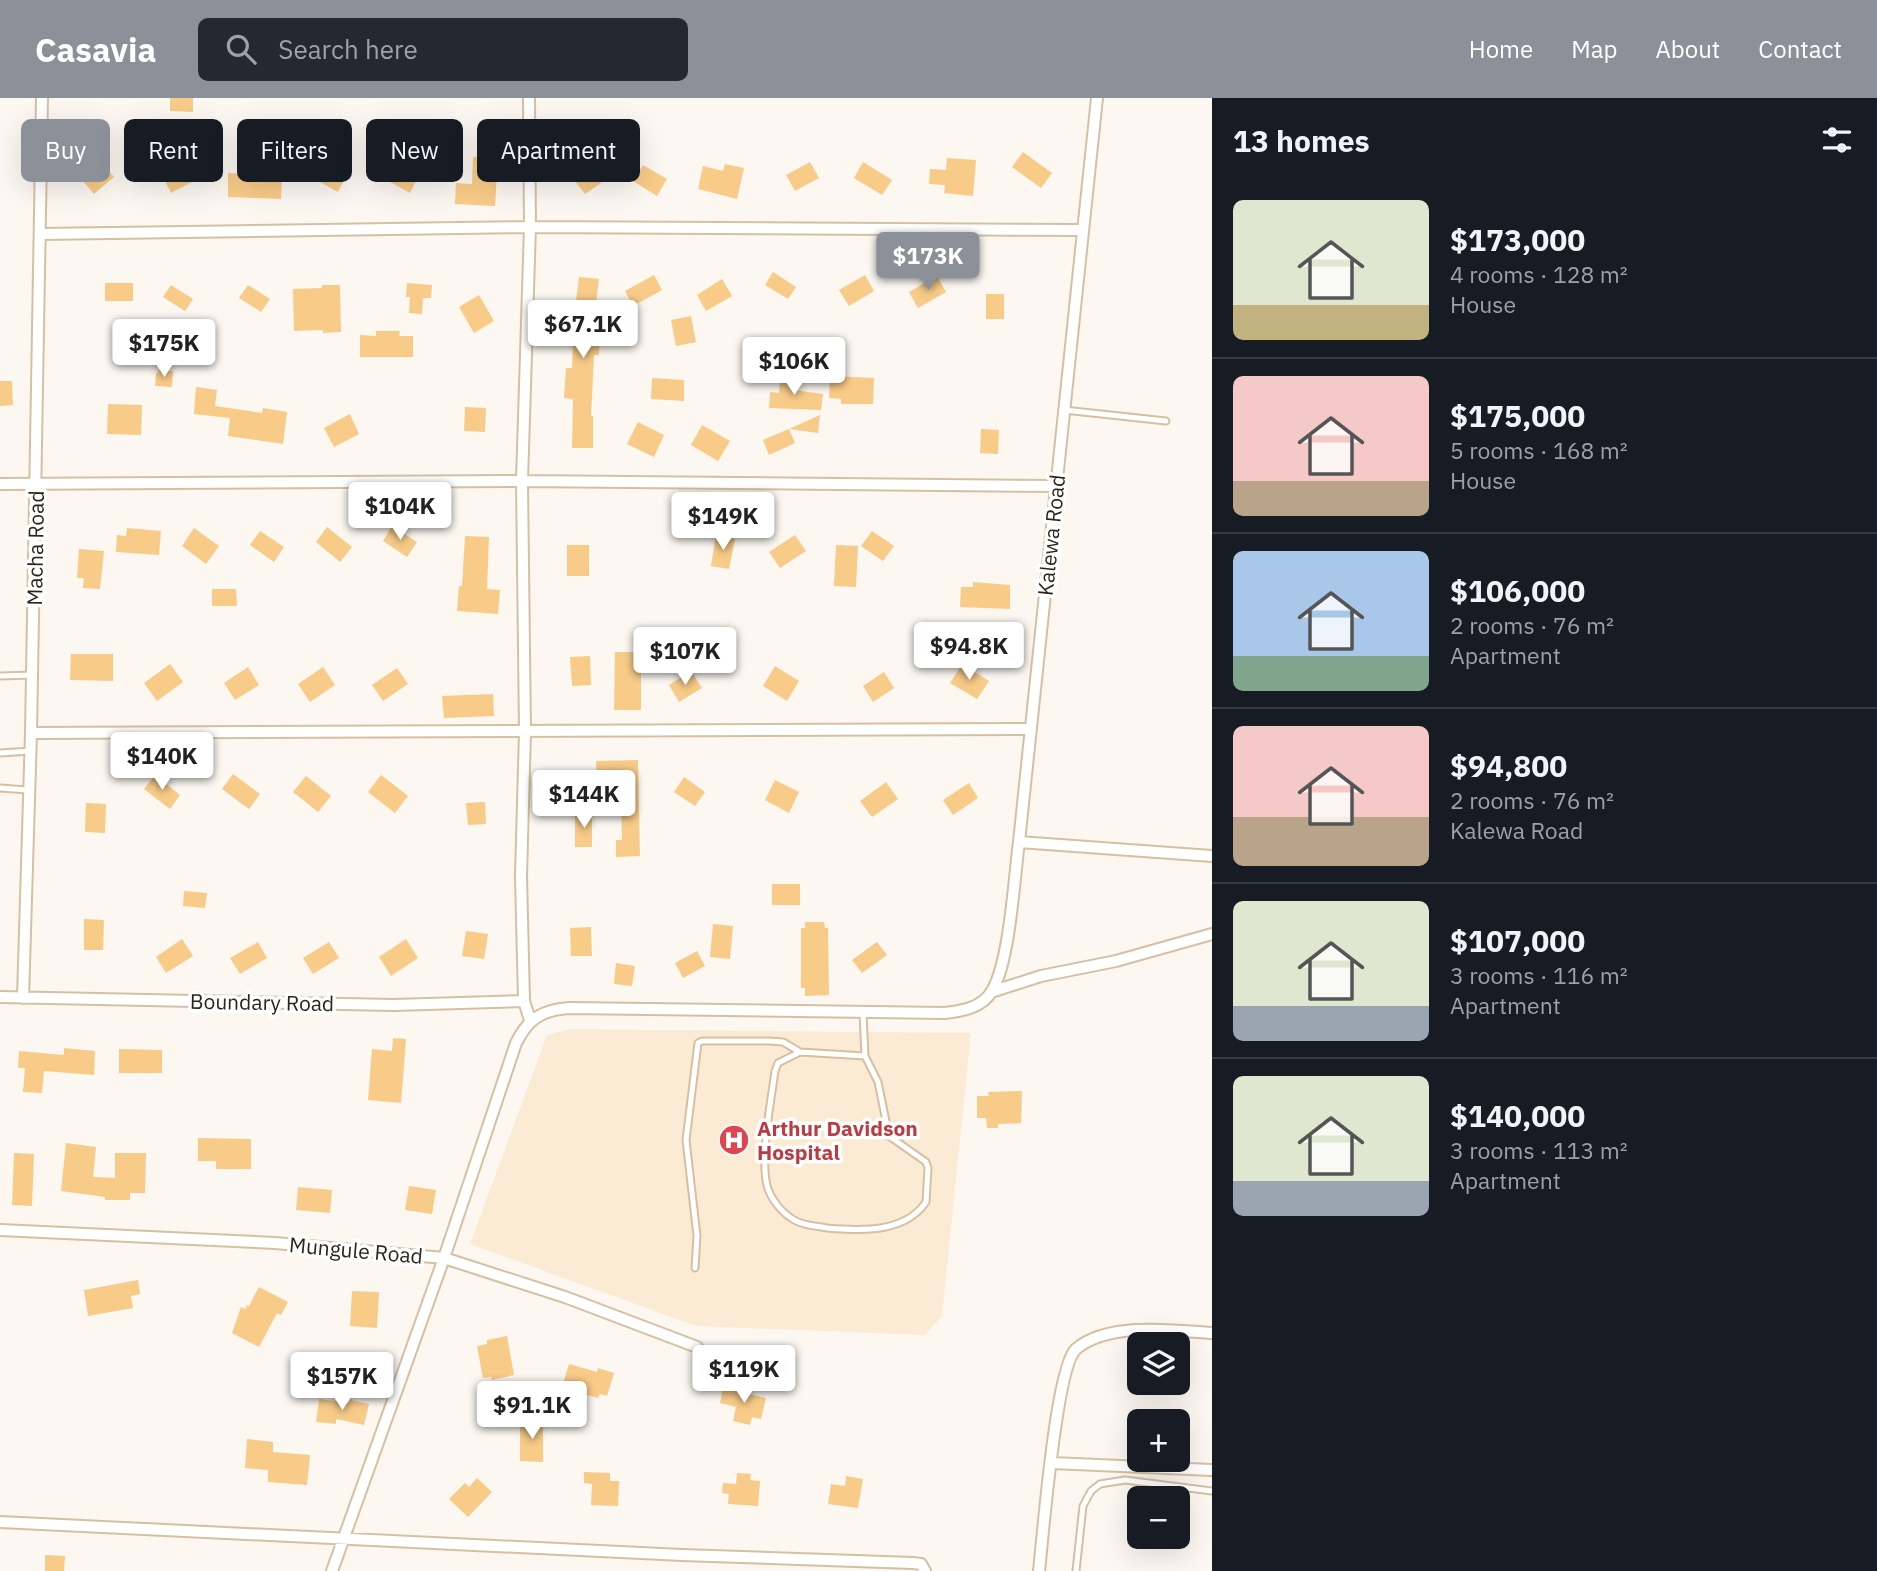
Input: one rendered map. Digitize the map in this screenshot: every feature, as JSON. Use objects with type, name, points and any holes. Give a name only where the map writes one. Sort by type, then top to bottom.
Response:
[{"type":"street","name":"Macha Road","points":[[23,998],[32,733],[43,98]]},
{"type":"street","points":[[529,98],[530,227],[522,481],[525,732],[522,876],[524,1001],[530,1020]]},
{"type":"street","name":"Kalewa Road","points":[[863,1013],[962,1011],[977,1005],[991,992],[999,973],[1005,947],[1018,842],[1097,98]]},
{"type":"street","points":[[40,234],[530,227],[1083,230]]},
{"type":"street","points":[[0,484],[522,481],[1056,486]]},
{"type":"street","points":[[32,733],[1030,729]]},
{"type":"street","points":[[1018,842],[1212,856]]},
{"type":"street","points":[[991,992],[1041,976],[1116,961],[1212,934]]},
{"type":"street","name":"Boundary Road","points":[[0,997],[394,1005],[524,1001]]},
{"type":"street","points":[[332,1571],[444,1258],[516,1043],[530,1020],[542,1012],[569,1008],[863,1013]]},
{"type":"street","name":"Mungule Road","points":[[0,1230],[275,1243],[444,1258],[565,1297],[697,1347]]},
{"type":"street","points":[[1039,1571],[1064,1374],[1074,1351],[1094,1338],[1126,1331],[1164,1329],[1212,1333]]},
{"type":"street","points":[[1052,1463],[1212,1469]]},
{"type":"street","points":[[0,1522],[913,1563],[921,1564],[925,1571]]},
{"type":"lane","points":[[1064,410],[1167,421]]},
{"type":"lane","points":[[0,676],[33,675]]},
{"type":"lane","points":[[0,753],[31,751]]},
{"type":"lane","points":[[0,788],[29,790]]},
{"type":"lane","points":[[800,1052],[778,1063],[775,1071],[766,1154],[768,1188],[773,1200],[793,1220],[805,1225],[854,1230],[876,1229],[910,1219],[923,1207],[928,1196],[928,1168],[926,1162],[889,1136],[878,1082],[865,1056],[863,1013]]},
{"type":"lane","points":[[695,1268],[697,1236],[686,1140],[696,1048],[702,1041],[769,1041],[783,1042],[800,1052],[865,1056]]},
{"type":"lane","points":[[1076,1571],[1083,1506],[1091,1491],[1100,1484],[1125,1480],[1212,1491]]},
{"type":"shaded area","name":"Arthur Davidson Hospital","points":[[572,1029],[971,1033],[942,1316],[925,1335],[696,1326],[470,1244],[547,1035]]},
{"type":"building","points":[[170,98],[193,98],[193,112],[170,111]]},
{"type":"building","points":[[1023,152],[1052,173],[1041,188],[1012,167]]},
{"type":"building","points":[[473,157],[477,157],[477,182],[496,182],[495,206],[455,204],[456,183],[472,184]]},
{"type":"building","points":[[947,158],[976,160],[973,196],[944,193],[945,185],[929,184],[930,169],[946,170]]},
{"type":"building","points":[[810,162],[819,178],[795,191],[786,175]]},
{"type":"building","points":[[863,162],[892,180],[882,195],[854,178]]},
{"type":"building","points":[[725,164],[744,168],[737,199],[698,189],[703,166],[723,171]]},
{"type":"building","points":[[643,165],[667,179],[657,196],[635,182],[640,182],[640,170]]},
{"type":"building","points":[[228,173],[237,173],[237,182],[282,182],[281,199],[228,197]]},
{"type":"building","points":[[84,182],[108,182],[94,194]]},
{"type":"building","points":[[166,182],[192,182],[171,193]]},
{"type":"building","points":[[320,182],[343,182],[338,192]]},
{"type":"building","points":[[390,182],[416,182],[410,193]]},
{"type":"building","points":[[576,182],[601,183],[585,194]]},
{"type":"building","points":[[773,272],[796,287],[788,299],[765,285]]},
{"type":"building","points":[[654,275],[662,290],[633,306],[625,291]]},
{"type":"building","points":[[865,275],[874,291],[849,306],[839,290]]},
{"type":"building","points":[[937,276],[946,292],[918,308],[909,292]]},
{"type":"building","points":[[579,277],[599,279],[594,317],[601,318],[599,355],[594,355],[591,416],[593,448],[572,448],[573,399],[564,398],[566,368],[572,368],[573,340],[559,339],[560,321],[572,322],[572,316],[574,317]]},
{"type":"building","points":[[722,279],[732,296],[706,311],[697,295]]},
{"type":"building","points":[[105,283],[133,283],[133,301],[105,301]]},
{"type":"building","points":[[407,283],[432,285],[431,298],[423,298],[422,314],[409,313]]},
{"type":"building","points":[[171,285],[193,299],[185,311],[163,297]]},
{"type":"building","points":[[248,285],[270,299],[261,312],[239,298]]},
{"type":"building","points":[[322,285],[340,285],[341,332],[294,331],[293,289],[322,288]]},
{"type":"building","points":[[986,294],[1004,294],[1004,319],[986,319]]},
{"type":"building","points":[[479,295],[494,321],[474,333],[459,307]]},
{"type":"building","points":[[691,316],[696,342],[676,346],[671,320]]},
{"type":"building","points":[[376,331],[400,331],[399,336],[413,336],[413,357],[360,357],[360,335],[376,336]]},
{"type":"building","points":[[158,370],[173,371],[172,387],[155,386]]},
{"type":"building","points":[[780,375],[795,376],[794,390],[823,394],[821,410],[769,408],[770,392],[779,393]]},
{"type":"building","points":[[830,376],[874,378],[873,404],[841,404],[841,399],[829,398]]},
{"type":"building","points":[[652,378],[684,380],[684,401],[651,399]]},
{"type":"building","points":[[0,381],[12,381],[13,405],[0,406]]},
{"type":"building","points":[[196,387],[217,390],[215,406],[262,413],[263,408],[287,412],[283,444],[228,436],[230,418],[194,414]]},
{"type":"building","points":[[108,404],[142,405],[141,435],[107,434]]},
{"type":"building","points":[[465,407],[486,408],[485,432],[464,431]]},
{"type":"building","points":[[350,414],[359,434],[334,447],[324,428]]},
{"type":"building","points":[[820,415],[818,433],[789,429]]},
{"type":"building","points":[[638,422],[664,435],[654,457],[627,444]]},
{"type":"building","points":[[702,425],[730,441],[718,461],[691,445]]},
{"type":"building","points":[[789,429],[795,443],[769,455],[763,440]]},
{"type":"building","points":[[981,429],[999,430],[998,454],[980,453]]},
{"type":"building","points":[[392,526],[417,542],[407,557],[383,541]]},
{"type":"building","points":[[327,527],[352,547],[340,562],[316,542]]},
{"type":"building","points":[[127,528],[161,531],[159,555],[116,552],[117,535],[126,536]]},
{"type":"building","points":[[194,528],[219,546],[206,564],[182,546]]},
{"type":"building","points":[[260,531],[284,547],[274,562],[250,545]]},
{"type":"building","points":[[872,531],[894,546],[883,561],[861,546]]},
{"type":"building","points":[[716,535],[735,539],[729,569],[711,566]]},
{"type":"building","points":[[795,535],[806,551],[780,568],[769,552]]},
{"type":"building","points":[[465,536],[489,537],[487,589],[500,590],[498,614],[457,611],[459,586],[462,586]]},
{"type":"building","points":[[567,545],[589,545],[589,576],[567,576]]},
{"type":"building","points":[[836,545],[858,546],[856,587],[834,586]]},
{"type":"building","points":[[79,549],[104,551],[100,589],[83,588],[84,578],[77,578]]},
{"type":"building","points":[[973,582],[1010,585],[1010,609],[960,607],[961,587],[973,587]]},
{"type":"building","points":[[212,589],[236,589],[237,606],[212,606]]},
{"type":"building","points":[[615,652],[641,652],[641,710],[614,710]]},
{"type":"building","points":[[71,654],[113,654],[113,681],[70,680]]},
{"type":"building","points":[[590,656],[591,685],[572,686],[570,657]]},
{"type":"building","points":[[170,664],[183,682],[157,701],[144,683]]},
{"type":"building","points":[[962,664],[989,681],[977,699],[950,683]]},
{"type":"building","points":[[775,666],[799,681],[787,701],[763,686]]},
{"type":"building","points":[[248,667],[259,685],[235,700],[224,683]]},
{"type":"building","points":[[323,667],[335,685],[310,702],[298,684]]},
{"type":"building","points":[[397,668],[408,684],[383,701],[372,685]]},
{"type":"building","points":[[691,671],[702,688],[679,702],[669,685]]},
{"type":"building","points":[[884,672],[894,688],[873,702],[863,686]]},
{"type":"building","points":[[493,694],[494,716],[444,718],[442,696]]},
{"type":"building","points":[[638,760],[640,856],[616,857],[616,840],[622,840],[621,801],[617,801],[616,781],[597,782],[596,761]]},
{"type":"building","points":[[233,774],[260,794],[249,809],[222,789]]},
{"type":"building","points":[[155,775],[180,795],[170,809],[144,789]]},
{"type":"building","points":[[381,775],[408,796],[395,813],[368,792]]},
{"type":"building","points":[[306,776],[331,796],[318,812],[293,792]]},
{"type":"building","points":[[684,777],[705,792],[695,806],[674,792]]},
{"type":"building","points":[[775,780],[799,792],[789,813],[765,800]]},
{"type":"building","points":[[886,782],[898,799],[872,817],[860,801]]},
{"type":"building","points":[[969,783],[978,798],[953,815],[943,800]]},
{"type":"building","points":[[485,802],[486,824],[468,825],[466,803]]},
{"type":"building","points":[[86,803],[106,804],[105,833],[85,832]]},
{"type":"building","points":[[575,812],[592,812],[592,847],[575,847]]},
{"type":"building","points":[[772,884],[800,884],[800,905],[772,905]]},
{"type":"building","points":[[184,891],[207,893],[205,908],[183,906]]},
{"type":"building","points":[[84,919],[104,920],[103,950],[84,950]]},
{"type":"building","points":[[805,922],[824,922],[825,928],[828,928],[829,995],[805,996],[805,988],[801,988],[801,928],[805,928]]},
{"type":"building","points":[[713,924],[733,926],[730,959],[710,957]]},
{"type":"building","points":[[591,927],[592,956],[571,956],[570,928]]},
{"type":"building","points":[[466,931],[488,934],[484,959],[462,956]]},
{"type":"building","points":[[182,939],[193,956],[166,973],[156,957]]},
{"type":"building","points":[[406,939],[418,958],[391,976],[379,957]]},
{"type":"building","points":[[258,942],[267,958],[240,974],[230,958]]},
{"type":"building","points":[[329,942],[339,958],[313,974],[303,958]]},
{"type":"building","points":[[877,942],[887,955],[862,973],[852,960]]},
{"type":"building","points":[[697,951],[705,966],[683,978],[675,963]]},
{"type":"building","points":[[616,963],[635,966],[632,986],[614,984]]},
{"type":"building","points":[[393,1038],[406,1039],[401,1103],[368,1100],[372,1049],[392,1051]]},
{"type":"building","points":[[64,1048],[95,1051],[94,1075],[44,1071],[42,1093],[23,1092],[25,1068],[18,1068],[19,1051],[64,1055]]},
{"type":"building","points":[[119,1049],[162,1050],[162,1073],[119,1073]]},
{"type":"building","points":[[1022,1091],[1021,1123],[998,1124],[998,1128],[987,1128],[986,1118],[977,1118],[977,1096],[989,1096],[988,1092]]},
{"type":"building","points":[[198,1138],[251,1139],[251,1169],[216,1169],[216,1161],[198,1161]]},
{"type":"building","points":[[66,1143],[96,1147],[93,1177],[115,1178],[115,1153],[146,1153],[145,1193],[130,1193],[130,1200],[105,1200],[105,1197],[61,1191]]},
{"type":"building","points":[[14,1153],[34,1154],[32,1206],[12,1205]]},
{"type":"building","points":[[409,1186],[436,1190],[432,1214],[405,1210]]},
{"type":"building","points":[[298,1187],[332,1190],[330,1213],[296,1210]]},
{"type":"building","points":[[138,1280],[140,1294],[131,1296],[133,1308],[88,1316],[84,1290]]},
{"type":"building","points":[[259,1287],[288,1302],[281,1315],[277,1313],[259,1347],[232,1333],[241,1307],[245,1309],[249,1306]]},
{"type":"building","points":[[352,1291],[379,1292],[377,1328],[350,1326]]},
{"type":"building","points":[[507,1336],[514,1375],[492,1380],[491,1377],[483,1378],[477,1346],[487,1344],[487,1340]]},
{"type":"building","points":[[569,1364],[597,1372],[598,1368],[614,1373],[607,1396],[600,1394],[598,1398],[561,1390]]},
{"type":"building","points":[[723,1388],[766,1398],[761,1419],[752,1417],[750,1425],[733,1421],[736,1407],[720,1403]]},
{"type":"building","points":[[319,1399],[369,1404],[364,1425],[336,1419],[336,1424],[316,1422]]},
{"type":"building","points":[[520,1420],[543,1420],[543,1462],[520,1461]]},
{"type":"building","points":[[247,1439],[273,1442],[273,1452],[310,1455],[307,1485],[268,1482],[268,1470],[245,1468]]},
{"type":"building","points":[[584,1472],[610,1473],[610,1481],[619,1481],[618,1506],[591,1505],[592,1484],[584,1483]]},
{"type":"building","points":[[737,1473],[751,1474],[750,1480],[760,1481],[758,1506],[728,1504],[729,1494],[722,1493],[723,1483],[736,1484]]},
{"type":"building","points":[[846,1476],[863,1479],[858,1508],[828,1504],[831,1484],[845,1486]]},
{"type":"building","points":[[477,1478],[492,1492],[468,1517],[449,1499],[465,1483],[469,1487]]},
{"type":"building","points":[[45,1555],[65,1556],[64,1571],[45,1571]]},
{"type":"place","name":"Arthur Davidson Hospital","points":[[734,1140]]}]
